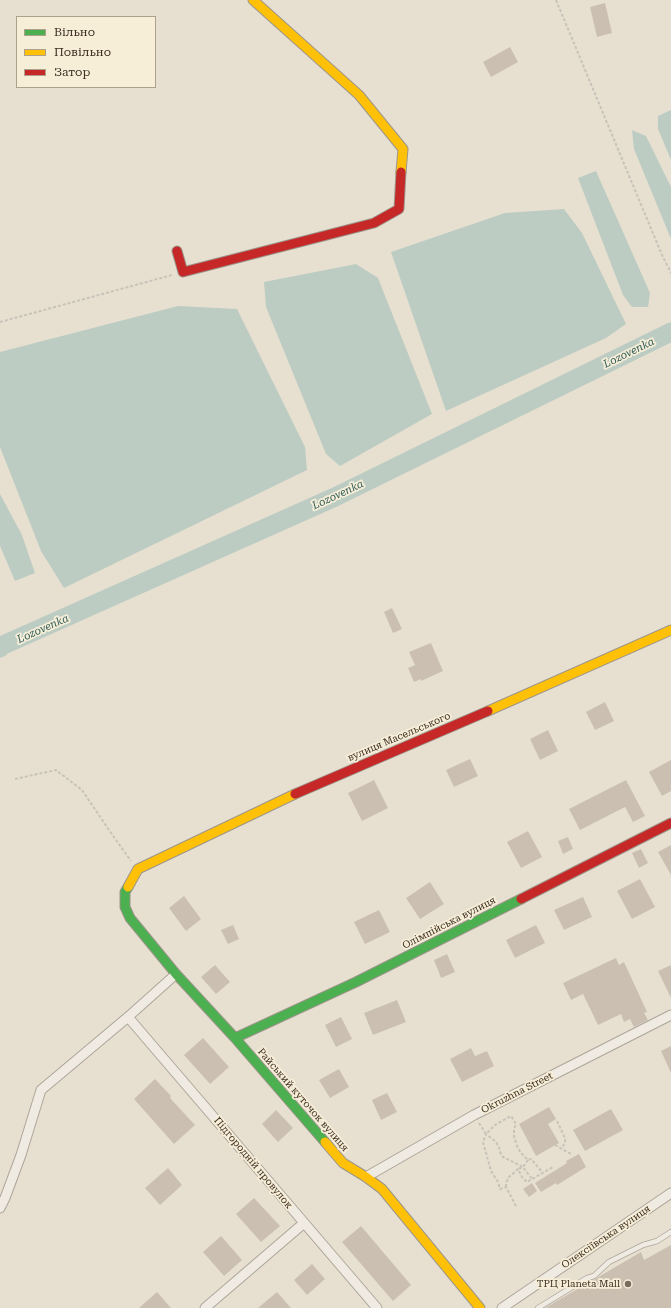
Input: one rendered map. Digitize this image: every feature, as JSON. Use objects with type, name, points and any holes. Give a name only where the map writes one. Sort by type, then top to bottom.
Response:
[{"type":"street","points":[[177,251],[183,272],[374,223],[399,209],[403,149],[359,95],[253,0]]},
{"type":"street","name":"вулиця Масельського","points":[[138,870],[273,804],[671,630]]},
{"type":"street","name":"Олімпійська вулиця","points":[[235,1038],[356,982],[671,823]]},
{"type":"street","name":"Райський куточок вулиця","points":[[138,870],[131,879],[125,892],[125,907],[130,918],[176,974],[235,1038],[343,1163],[382,1189],[480,1308]]},
{"type":"street","points":[[0,1208],[22,1155],[41,1090],[128,1017],[176,974]]},
{"type":"street","name":"Okruzhna Street","points":[[366,1177],[474,1115],[671,1015]]},
{"type":"street","name":"Підгородній провулок","points":[[128,1017],[377,1308]]},
{"type":"street","name":"Олексіївська вулиця","points":[[502,1308],[671,1193]]},
{"type":"street","points":[[205,1308],[304,1223]]},
{"type":"lane","points":[[538,1308],[587,1278],[594,1276],[609,1262],[643,1244],[657,1241],[671,1232]]},
{"type":"path","points":[[556,0],[662,255],[671,273]]},
{"type":"path","points":[[0,322],[183,272]]},
{"type":"path","points":[[15,778],[56,770],[82,790],[138,870]]},
{"type":"path","points":[[474,1115],[486,1134],[496,1142],[502,1157],[523,1167],[532,1179]]},
{"type":"path","points":[[506,1187],[500,1189],[498,1182],[491,1171],[483,1142],[486,1134],[495,1125],[511,1116],[516,1124],[514,1129],[517,1146],[521,1153],[528,1160],[531,1159],[543,1173]]},
{"type":"path","points":[[556,1121],[565,1138],[565,1144],[561,1149]]},
{"type":"path","points":[[555,1145],[571,1154]]},
{"type":"path","points":[[516,1206],[506,1187],[506,1183],[509,1177],[518,1169],[523,1167],[528,1160]]},
{"type":"path","points":[[518,1169],[522,1177],[528,1182],[553,1167]]},
{"type":"shaded area","points":[[671,110],[671,160],[658,129],[658,116]]},
{"type":"shaded area","points":[[632,130],[646,136],[671,187],[671,239],[634,149]]},
{"type":"shaded area","points":[[596,171],[650,293],[648,307],[632,307],[623,295],[578,178]]},
{"type":"shaded area","points":[[564,209],[582,233],[626,324],[606,338],[446,411],[391,252],[505,213]]},
{"type":"shaded area","points":[[356,264],[378,278],[432,414],[340,466],[326,454],[266,307],[264,282]]},
{"type":"shaded area","points":[[178,306],[237,309],[305,447],[307,470],[64,588],[41,551],[0,447],[0,352]]},
{"type":"shaded area","points":[[0,494],[22,535],[35,573],[15,581],[0,546]]},
{"type":"building","points":[[605,3],[612,33],[597,37],[590,7]]},
{"type":"building","points":[[510,47],[518,62],[491,77],[483,62]]},
{"type":"building","points":[[392,608],[402,629],[393,633],[384,612]]},
{"type":"building","points":[[431,643],[443,671],[421,681],[421,679],[414,682],[408,668],[415,665],[409,652]]},
{"type":"building","points":[[605,702],[614,721],[595,730],[586,712]]},
{"type":"building","points":[[548,730],[558,751],[540,760],[530,739]]},
{"type":"building","points":[[470,759],[478,776],[454,787],[446,770]]},
{"type":"building","points":[[671,760],[671,791],[662,796],[649,772]]},
{"type":"building","points":[[374,780],[388,808],[362,821],[348,793]]},
{"type":"building","points":[[626,780],[645,816],[633,822],[625,807],[580,830],[569,809]]},
{"type":"building","points":[[528,831],[542,857],[521,868],[507,842]]},
{"type":"building","points":[[568,837],[573,849],[563,854],[558,841]]},
{"type":"building","points":[[671,845],[671,875],[658,852]]},
{"type":"building","points":[[641,849],[648,863],[639,868],[632,853]]},
{"type":"building","points":[[640,879],[655,907],[632,919],[617,891]]},
{"type":"building","points":[[430,882],[444,904],[420,919],[406,898]]},
{"type":"building","points":[[184,896],[201,919],[186,931],[169,908]]},
{"type":"building","points":[[583,897],[592,917],[564,930],[554,910]]},
{"type":"building","points":[[379,910],[390,932],[365,944],[354,922]]},
{"type":"building","points":[[233,925],[239,939],[228,944],[221,930]]},
{"type":"building","points":[[536,925],[545,943],[515,958],[506,940]]},
{"type":"building","points":[[447,954],[455,972],[441,978],[434,960]]},
{"type":"building","points":[[616,958],[619,965],[624,962],[647,1012],[644,1013],[648,1020],[634,1027],[630,1019],[624,1022],[621,1014],[598,1025],[583,994],[571,1000],[563,983]]},
{"type":"building","points":[[215,965],[230,982],[216,994],[201,977]]},
{"type":"building","points":[[671,965],[671,998],[658,971]]},
{"type":"building","points":[[397,1000],[406,1022],[373,1035],[364,1013]]},
{"type":"building","points":[[341,1017],[352,1039],[336,1047],[325,1025]]},
{"type":"building","points":[[203,1038],[229,1067],[210,1084],[184,1055]]},
{"type":"building","points":[[671,1046],[671,1073],[661,1051]]},
{"type":"building","points":[[471,1048],[475,1056],[487,1051],[494,1066],[462,1082],[450,1059]]},
{"type":"building","points":[[339,1069],[349,1087],[330,1098],[319,1080]]},
{"type":"building","points":[[155,1079],[195,1125],[174,1144],[134,1099]]},
{"type":"building","points":[[387,1093],[397,1112],[381,1120],[372,1100]]},
{"type":"building","points":[[549,1107],[556,1119],[548,1124],[559,1143],[536,1156],[519,1124]]},
{"type":"building","points":[[611,1109],[623,1130],[585,1151],[573,1130]]},
{"type":"building","points":[[276,1110],[293,1128],[278,1142],[262,1124]]},
{"type":"building","points":[[579,1154],[586,1167],[557,1185],[556,1183],[541,1192],[535,1183],[567,1163],[566,1161]]},
{"type":"building","points":[[168,1168],[182,1185],[160,1205],[145,1188]]},
{"type":"building","points":[[532,1183],[537,1191],[529,1197],[523,1189]]},
{"type":"building","points":[[254,1198],[280,1226],[261,1242],[236,1214]]},
{"type":"building","points":[[361,1226],[411,1285],[393,1301],[342,1242]]},
{"type":"building","points":[[221,1236],[242,1260],[224,1276],[203,1252]]},
{"type":"building","name":"ТРЦ Planeta Mall","points":[[671,1245],[671,1308],[545,1308],[641,1252],[644,1260]]},
{"type":"building","points":[[312,1264],[325,1279],[307,1295],[294,1280]]},
{"type":"building","points":[[157,1292],[171,1308],[139,1308]]},
{"type":"building","points":[[277,1292],[291,1308],[258,1308]]},
{"type":"waterway","name":"Lozovenka","points":[[0,648],[1,646],[335,497],[671,332]]},
{"type":"traffic: fast","points":[[128,887],[125,892],[125,907],[130,918],[176,974],[235,1038],[325,1142]]},
{"type":"traffic: fast","points":[[235,1038],[356,982],[521,899]]},
{"type":"traffic: slow","points":[[253,0],[359,95],[403,149],[401,172]]},
{"type":"traffic: slow","points":[[488,711],[671,630]]},
{"type":"traffic: slow","points":[[128,887],[138,869],[295,794]]},
{"type":"traffic: slow","points":[[325,1142],[343,1163],[382,1189],[480,1308]]},
{"type":"traffic: jam","points":[[177,251],[183,272],[374,223],[399,209],[401,172]]},
{"type":"traffic: jam","points":[[295,794],[488,711]]},
{"type":"traffic: jam","points":[[521,899],[671,823]]},
{"type":"place","name":"ТРЦ Planeta Mall","points":[[628,1284]]}]
